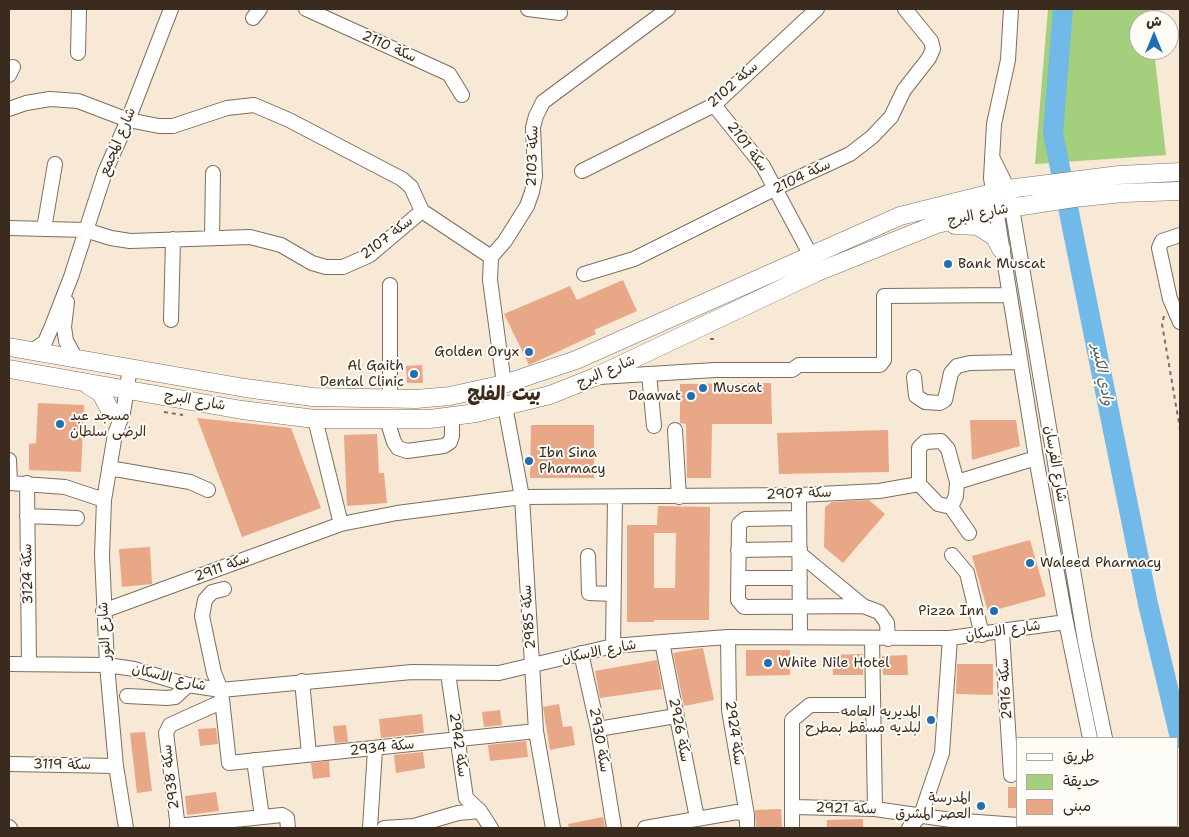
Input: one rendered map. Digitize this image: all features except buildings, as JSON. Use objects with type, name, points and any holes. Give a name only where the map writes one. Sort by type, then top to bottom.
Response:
[{"type":"main road","name":"شارع البرج","points":[[9,347],[245,388],[313,397],[390,399],[450,396],[540,374],[602,350],[810,254],[900,216],[1000,191],[1031,186],[1119,176],[1179,172]]},
{"type":"main road","name":"شارع البرج","points":[[9,369],[242,410],[315,419],[387,420],[452,416],[550,395],[595,378],[816,273],[937,224],[1034,204],[1123,193],[1179,191]]},
{"type":"main road","points":[[937,224],[978,226],[995,237],[1001,249]]},
{"type":"main road","points":[[83,382],[101,393],[111,412]]},
{"type":"street","points":[[78,53],[79,9]]},
{"type":"street","name":"شارع المجمع","points":[[32,351],[46,342],[71,277],[105,172],[128,120],[171,9]]},
{"type":"street","name":"سكة 2110","points":[[306,9],[449,74],[462,95]]},
{"type":"street","points":[[528,9],[560,13]]},
{"type":"street","name":"سكة 2103","points":[[491,256],[505,241],[527,206],[532,192],[535,176],[533,127],[543,102],[668,9]]},
{"type":"street","name":"سكة 2102","points":[[582,171],[714,105],[817,9]]},
{"type":"street","name":"سكة 2104","points":[[584,274],[634,259],[776,188],[850,154],[872,137],[891,116],[904,90],[930,58],[933,49],[931,41],[905,9]]},
{"type":"street","name":"شارع الفرسان","points":[[1011,9],[1008,60],[994,124],[992,157],[1004,209],[1083,631],[1105,737]]},
{"type":"street","name":"سكة 2107","points":[[9,109],[26,103],[50,99],[78,101],[128,120],[159,126],[173,126],[239,106],[254,105],[267,109],[402,179],[411,187],[422,211],[370,255],[343,267],[326,267],[312,262],[281,245],[250,237],[130,241],[110,238],[85,230],[9,228]]},
{"type":"street","name":"سكة 2101","points":[[714,105],[763,166],[810,254],[816,273]]},
{"type":"street","points":[[44,229],[55,164]]},
{"type":"street","points":[[212,238],[213,173]]},
{"type":"street","name":"شارع الفرسان","points":[[1004,209],[1001,249],[1008,295],[1066,622],[1090,737]]},
{"type":"street","points":[[422,211],[491,256],[490,280],[504,384]]},
{"type":"street","points":[[1180,236],[1162,241],[1160,248],[1170,299],[1180,322]]},
{"type":"street","points":[[171,320],[173,239]]},
{"type":"street","name":"شارع المجمع","points":[[71,277],[64,328],[66,341],[76,359]]},
{"type":"street","points":[[390,285],[390,399]]},
{"type":"street","points":[[595,378],[715,370],[792,370],[800,365],[880,365],[884,360],[884,296],[1008,295]]},
{"type":"street","points":[[914,378],[916,396],[925,402],[940,403],[945,400],[951,373],[957,366],[970,363],[1020,362]]},
{"type":"street","name":"شارع النور","points":[[124,367],[121,388],[123,414],[115,434],[104,500],[103,611],[116,766],[126,828]]},
{"type":"street","points":[[649,374],[654,426]]},
{"type":"street","name":"شارع النور","points":[[115,434],[111,412],[121,388]]},
{"type":"street","name":"سكة 2985","points":[[505,406],[522,497],[536,731],[553,828]]},
{"type":"street","points":[[387,420],[394,442],[398,448],[408,451],[444,446],[450,442],[452,436],[452,416]]},
{"type":"street","points":[[315,419],[340,524]]},
{"type":"street","points":[[675,430],[679,497]]},
{"type":"street","points":[[951,507],[956,496],[957,482],[948,449],[941,441],[925,442],[918,448],[919,484],[938,504],[951,507],[969,533]]},
{"type":"street","points":[[957,482],[1036,458]]},
{"type":"street","points":[[9,460],[10,483],[65,487],[104,500]]},
{"type":"street","points":[[109,468],[190,482],[208,490]]},
{"type":"street","name":"سكة 3124","points":[[27,483],[29,664]]},
{"type":"street","name":"سكة 2907","points":[[522,497],[800,495],[879,490],[919,484]]},
{"type":"street","points":[[800,495],[800,637]]},
{"type":"street","name":"سكة 2911","points":[[103,611],[340,524],[397,513],[522,497]]},
{"type":"street","points":[[613,646],[615,497]]},
{"type":"street","points":[[27,516],[77,518]]},
{"type":"street","points":[[800,518],[745,519],[739,524],[738,600],[744,607],[863,606]]},
{"type":"street","points":[[738,550],[800,552],[863,606],[879,612],[887,623],[888,639]]},
{"type":"street","points":[[952,555],[967,573],[982,635]]},
{"type":"street","points":[[588,556],[589,593],[613,594]]},
{"type":"street","points":[[739,578],[800,578]]},
{"type":"street","points":[[221,696],[202,616],[205,600],[212,592],[224,590]]},
{"type":"street","name":"شارع الاسكان","points":[[9,664],[107,664],[134,669],[221,696],[302,681],[412,672],[499,672],[613,646],[728,637],[950,638],[1066,622]]},
{"type":"street","name":"سكة 2916","points":[[1002,632],[1011,775]]},
{"type":"street","name":"سكة 2924","points":[[728,637],[729,710],[747,822]]},
{"type":"street","points":[[872,638],[875,809]]},
{"type":"street","points":[[909,828],[921,815],[942,753],[950,638]]},
{"type":"street","name":"سكة 2926","points":[[662,642],[697,818]]},
{"type":"street","name":"سكة 2930","points":[[581,653],[598,729],[614,828]]},
{"type":"street","name":"سكة 2942","points":[[448,673],[466,798],[480,811],[490,823],[491,828]]},
{"type":"street","points":[[302,681],[309,754]]},
{"type":"street","points":[[127,696],[167,698],[175,696],[188,685]]},
{"type":"street","name":"سكة 2934","points":[[221,696],[229,764],[309,754],[375,750],[536,731]]},
{"type":"street","name":"سكة 2938","points":[[221,696],[170,725],[166,734],[177,827],[282,816],[287,818],[288,828]]},
{"type":"street","points":[[792,828],[792,720],[810,705],[872,705]]},
{"type":"street","points":[[598,729],[676,716]]},
{"type":"street","points":[[370,828],[375,750]]},
{"type":"street","points":[[254,760],[262,817]]},
{"type":"street","name":"سكة 3119","points":[[9,764],[116,766]]},
{"type":"street","name":"سكة 2921","points":[[793,807],[875,809],[921,815],[951,824],[1016,825]]},
{"type":"street","points":[[384,828],[414,826],[458,813],[480,811]]},
{"type":"street","points":[[645,828],[737,812],[747,822]]},
{"type":"path","points":[[1170,299],[1162,324],[1180,429]]},
{"type":"green space","points":[[1048,9],[1149,9],[1129,10],[1129,60],[1155,60],[1166,155],[1035,164]]},
{"type":"waterway","name":"وادي الكبير","points":[[1063,9],[1053,133],[1148,604],[1180,738]]},
{"type":"place","name":"Bank Muscat","points":[[948,264]]},
{"type":"place","name":"Golden Oryx","points":[[529,352]]},
{"type":"place","name":"Al Gaith Dental Clinic","points":[[414,374]]},
{"type":"place","name":"Muscat","points":[[703,388]]},
{"type":"place","name":"Daawat","points":[[691,396]]},
{"type":"place","name":"مسجد عبد الرضى سلطان","points":[[60,424]]},
{"type":"place","name":"Ibn Sina Pharmacy","points":[[529,461]]},
{"type":"place","name":"Waleed Pharmacy","points":[[1030,563]]},
{"type":"place","name":"Pizza Inn","points":[[994,611]]},
{"type":"place","name":"White Nile Hotel","points":[[768,663]]},
{"type":"place","name":"المديريه العامه لبلديه مسقط بمطرح","points":[[931,720]]},
{"type":"place","name":"المدرسة العصر المشرق","points":[[981,806]]},
{"type":"district","name":"بيت الفلج","points":[[504,395]]}]
